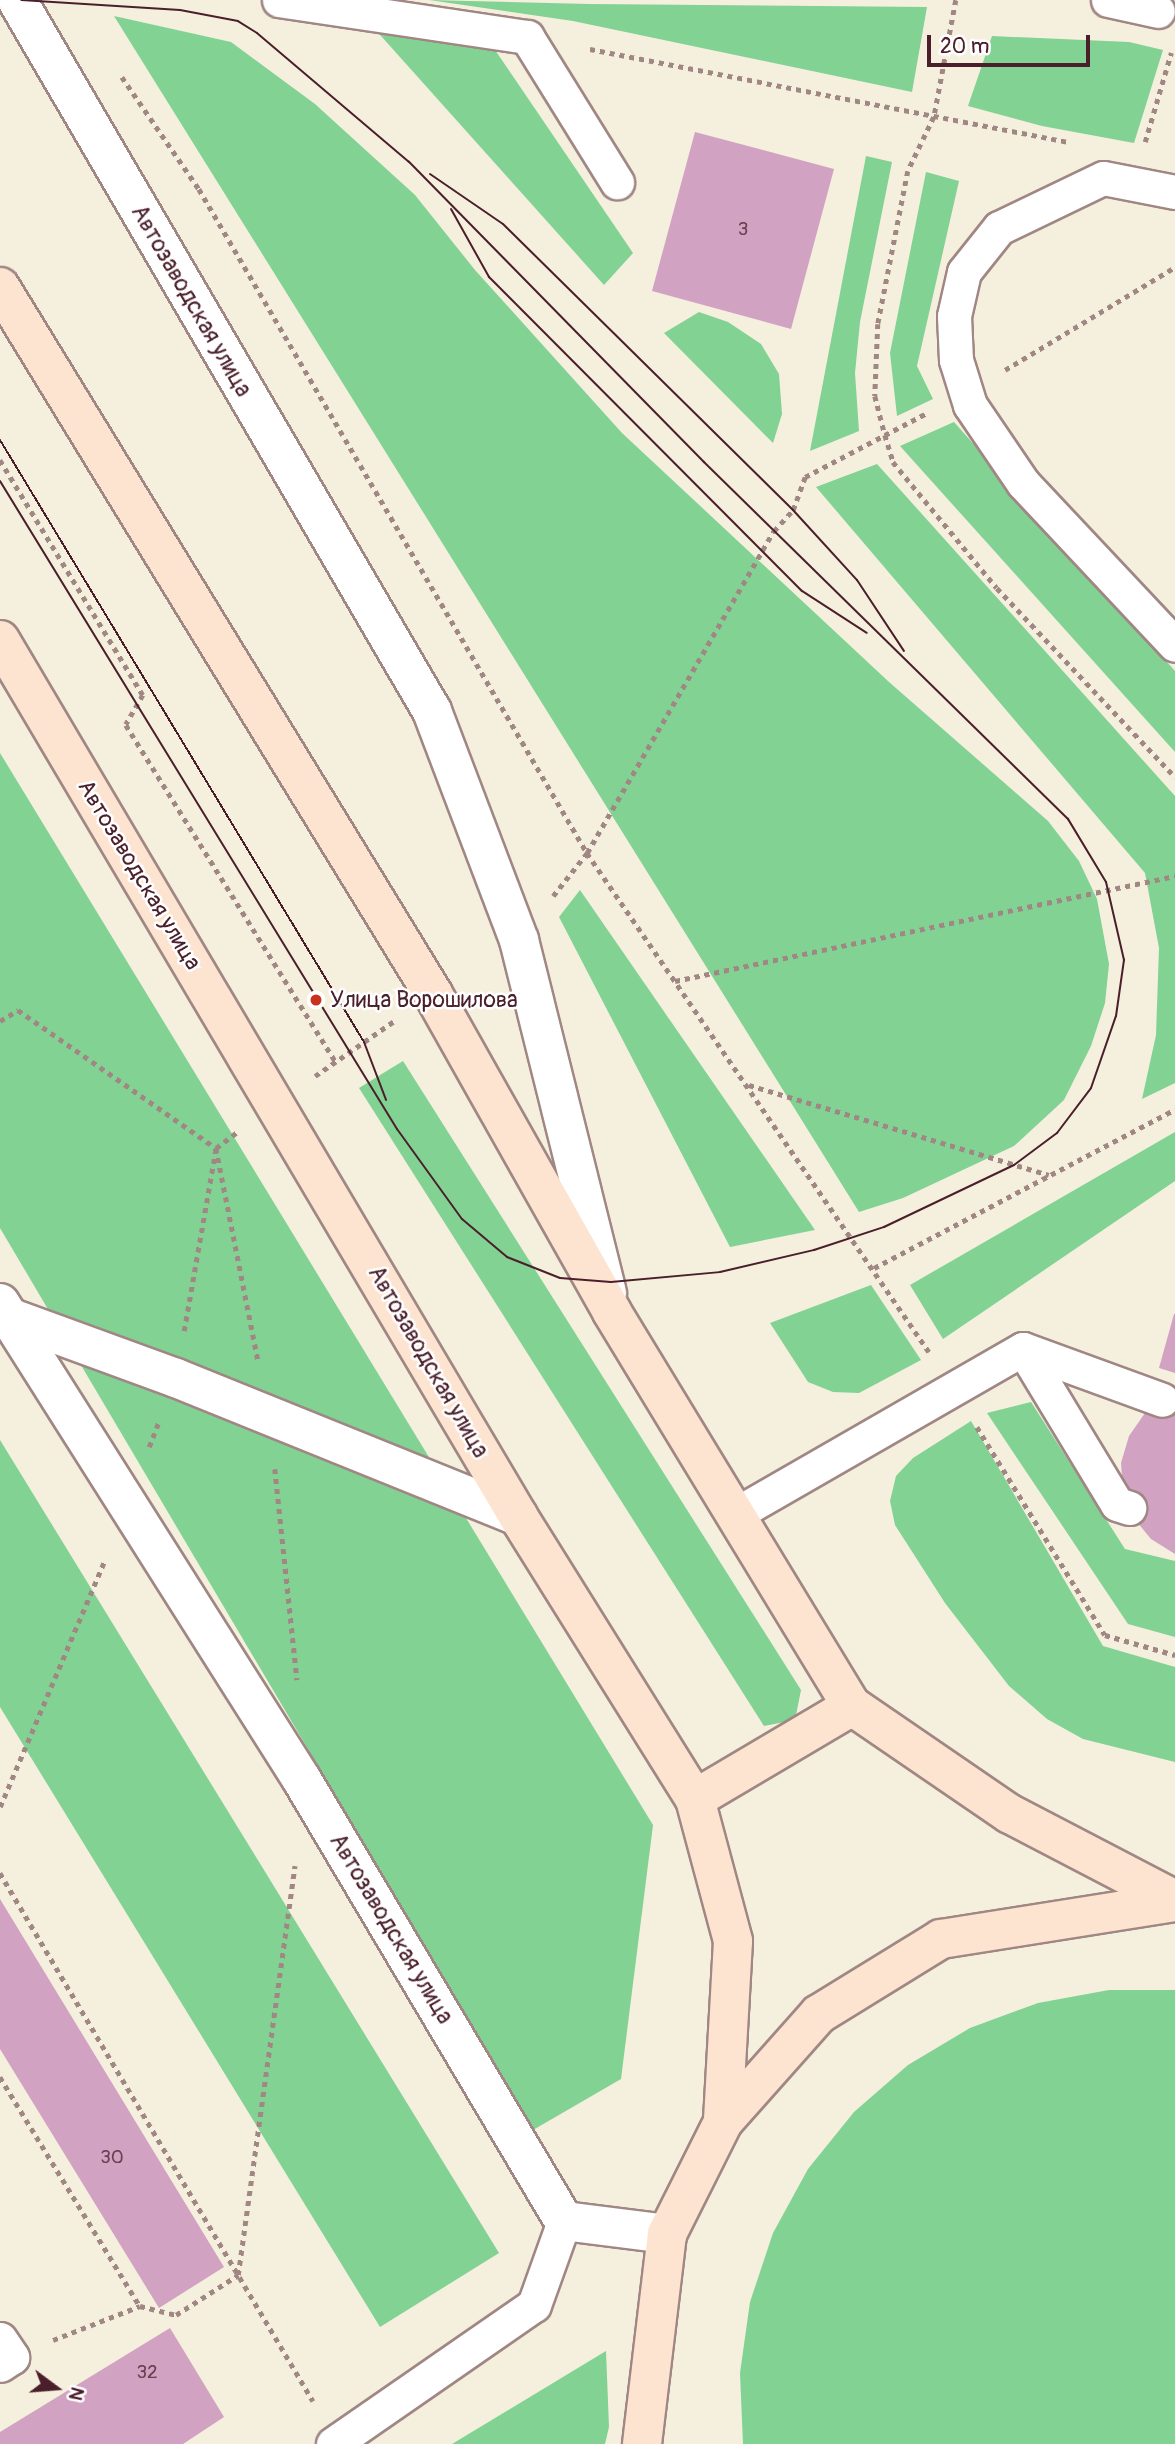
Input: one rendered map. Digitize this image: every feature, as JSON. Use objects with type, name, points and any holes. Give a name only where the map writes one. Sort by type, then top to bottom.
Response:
[{"type":"main road","name":"Автозаводская улица","points":[[0,287],[433,994],[612,1312],[852,1706],[1010,1814],[1175,1901]]},
{"type":"main road","name":"Автозаводская улица","points":[[0,640],[518,1516],[695,1799],[733,1941],[723,2122]]},
{"type":"main road","points":[[695,1799],[852,1706]]},
{"type":"main road","points":[[645,2437],[667,2234],[723,2122],[818,2014],[941,1939],[1175,1901]]},
{"type":"street","name":"Автозаводская улица","points":[[17,0],[432,711],[520,940],[612,1312]]},
{"type":"street","name":"Автозаводская улица","points":[[4,1310],[302,1780],[564,2221]]},
{"type":"street","points":[[4,1310],[518,1516]]},
{"type":"street","points":[[564,2221],[667,2234]]},
{"type":"lane","points":[[279,0],[527,37],[617,182]]},
{"type":"lane","points":[[1108,0],[1158,11]]},
{"type":"lane","points":[[1175,192],[1103,178],[999,228],[964,272],[954,316],[956,360],[970,405],[1023,483],[1175,645]]},
{"type":"lane","points":[[1023,1349],[1117,1504],[1129,1508]]},
{"type":"lane","points":[[734,1516],[1023,1349],[1162,1399]]},
{"type":"lane","points":[[335,2443],[534,2305],[564,2221]]},
{"type":"path","points":[[527,37],[1076,143]]},
{"type":"path","points":[[1140,156],[1175,41]]},
{"type":"path","points":[[117,70],[198,189],[587,853],[874,1268],[1105,1635],[1175,1655]]},
{"type":"path","points":[[520,940],[587,853],[774,530],[793,510],[805,477],[967,393],[1175,267]]},
{"type":"path","points":[[0,460],[143,695],[126,725],[336,1062]]},
{"type":"path","points":[[675,981],[1175,876]]},
{"type":"path","points":[[0,1021],[18,1010],[216,1148],[275,1102],[433,994]]},
{"type":"path","points":[[747,1084],[1050,1175]]},
{"type":"path","points":[[874,1268],[1175,1109]]},
{"type":"path","points":[[0,1807],[127,1503]]},
{"type":"path","points":[[0,1873],[335,2443]]},
{"type":"path","points":[[0,2077],[140,2306]]},
{"type":"path","points":[[4,2353],[140,2306],[176,2315],[238,2275]]},
{"type":"green space","points":[[429,0],[927,7],[912,92],[573,21]]},
{"type":"green space","points":[[114,16],[231,42],[315,104],[415,195],[475,270],[622,433],[889,682],[1048,821],[1079,861],[1097,899],[1109,964],[1105,1003],[1091,1046],[1064,1100],[1014,1146],[903,1198],[859,1212]]},
{"type":"green space","points":[[373,27],[491,44],[633,253],[604,285]]},
{"type":"green space","points":[[992,36],[1129,42],[1163,50],[1134,143],[1042,126],[968,106]]},
{"type":"green space","points":[[866,156],[892,162],[860,322],[855,373],[859,431],[810,451]]},
{"type":"green space","points":[[926,172],[959,181],[917,366],[933,399],[897,416],[890,353]]},
{"type":"green space","points":[[699,312],[728,322],[761,344],[779,374],[782,414],[773,443],[664,333]]},
{"type":"green space","points":[[954,422],[1175,671],[1175,752],[900,446]]},
{"type":"green space","points":[[877,464],[1175,796],[1175,1083],[1142,1099],[1156,1035],[1159,948],[1145,873],[816,487]]},
{"type":"green space","points":[[0,753],[653,1825],[621,2079],[533,2130],[0,1228]]},
{"type":"green space","points":[[580,890],[815,1230],[730,1247],[559,917]]},
{"type":"green space","points":[[403,1061],[801,1690],[795,1720],[764,1726],[359,1088]]},
{"type":"green space","points":[[1175,1132],[1175,1181],[943,1339],[910,1285]]},
{"type":"green space","points":[[871,1285],[921,1360],[859,1393],[833,1392],[808,1382],[770,1323]]},
{"type":"green space","points":[[1031,1402],[1125,1549],[1175,1561],[1175,1637],[1128,1624],[987,1413]]},
{"type":"green space","points":[[971,1421],[1103,1646],[1175,1667],[1175,1762],[1083,1739],[1047,1719],[1009,1686],[945,1603],[895,1525],[890,1501],[896,1476],[913,1458]]},
{"type":"green space","points":[[0,1440],[499,2253],[380,2327],[0,1707]]},
{"type":"green space","points":[[1109,1990],[1175,1990],[1175,2444],[743,2444],[740,2373],[750,2302],[773,2233],[808,2169],[854,2112],[908,2065],[970,2028],[1038,2003]]},
{"type":"green space","points":[[606,2351],[609,2427],[605,2444],[452,2444]]},
{"type":"building","points":[[695,132],[834,169],[791,329],[652,291]]},
{"type":"building","points":[[1175,1314],[1175,1373],[1159,1368]]},
{"type":"building","points":[[1175,1393],[1175,1554],[1151,1539],[1132,1516],[1123,1490],[1121,1463],[1129,1436],[1145,1413]]},
{"type":"building","points":[[0,1899],[224,2267],[159,2308],[0,2049]]},
{"type":"building","points":[[170,2328],[224,2417],[183,2444],[0,2444],[0,2432]]},
{"type":"tram line","points":[[0,481],[397,1129],[462,1219],[507,1257],[560,1278],[611,1282],[720,1272],[814,1250],[884,1227],[1014,1165],[1057,1133],[1091,1088],[1116,1016],[1124,960],[1106,882],[1068,819],[704,462],[409,162],[257,33],[238,21],[180,10],[21,0]]},
{"type":"tram line","points":[[430,174],[503,224],[793,510],[857,580],[904,651]]},
{"type":"tram line","points":[[451,209],[489,277],[802,591],[867,633]]},
{"type":"tram line","points":[[0,440],[364,1042],[386,1100]]},
{"type":"place","name":"Улица Ворошилова","points":[[316,1000]]}]
